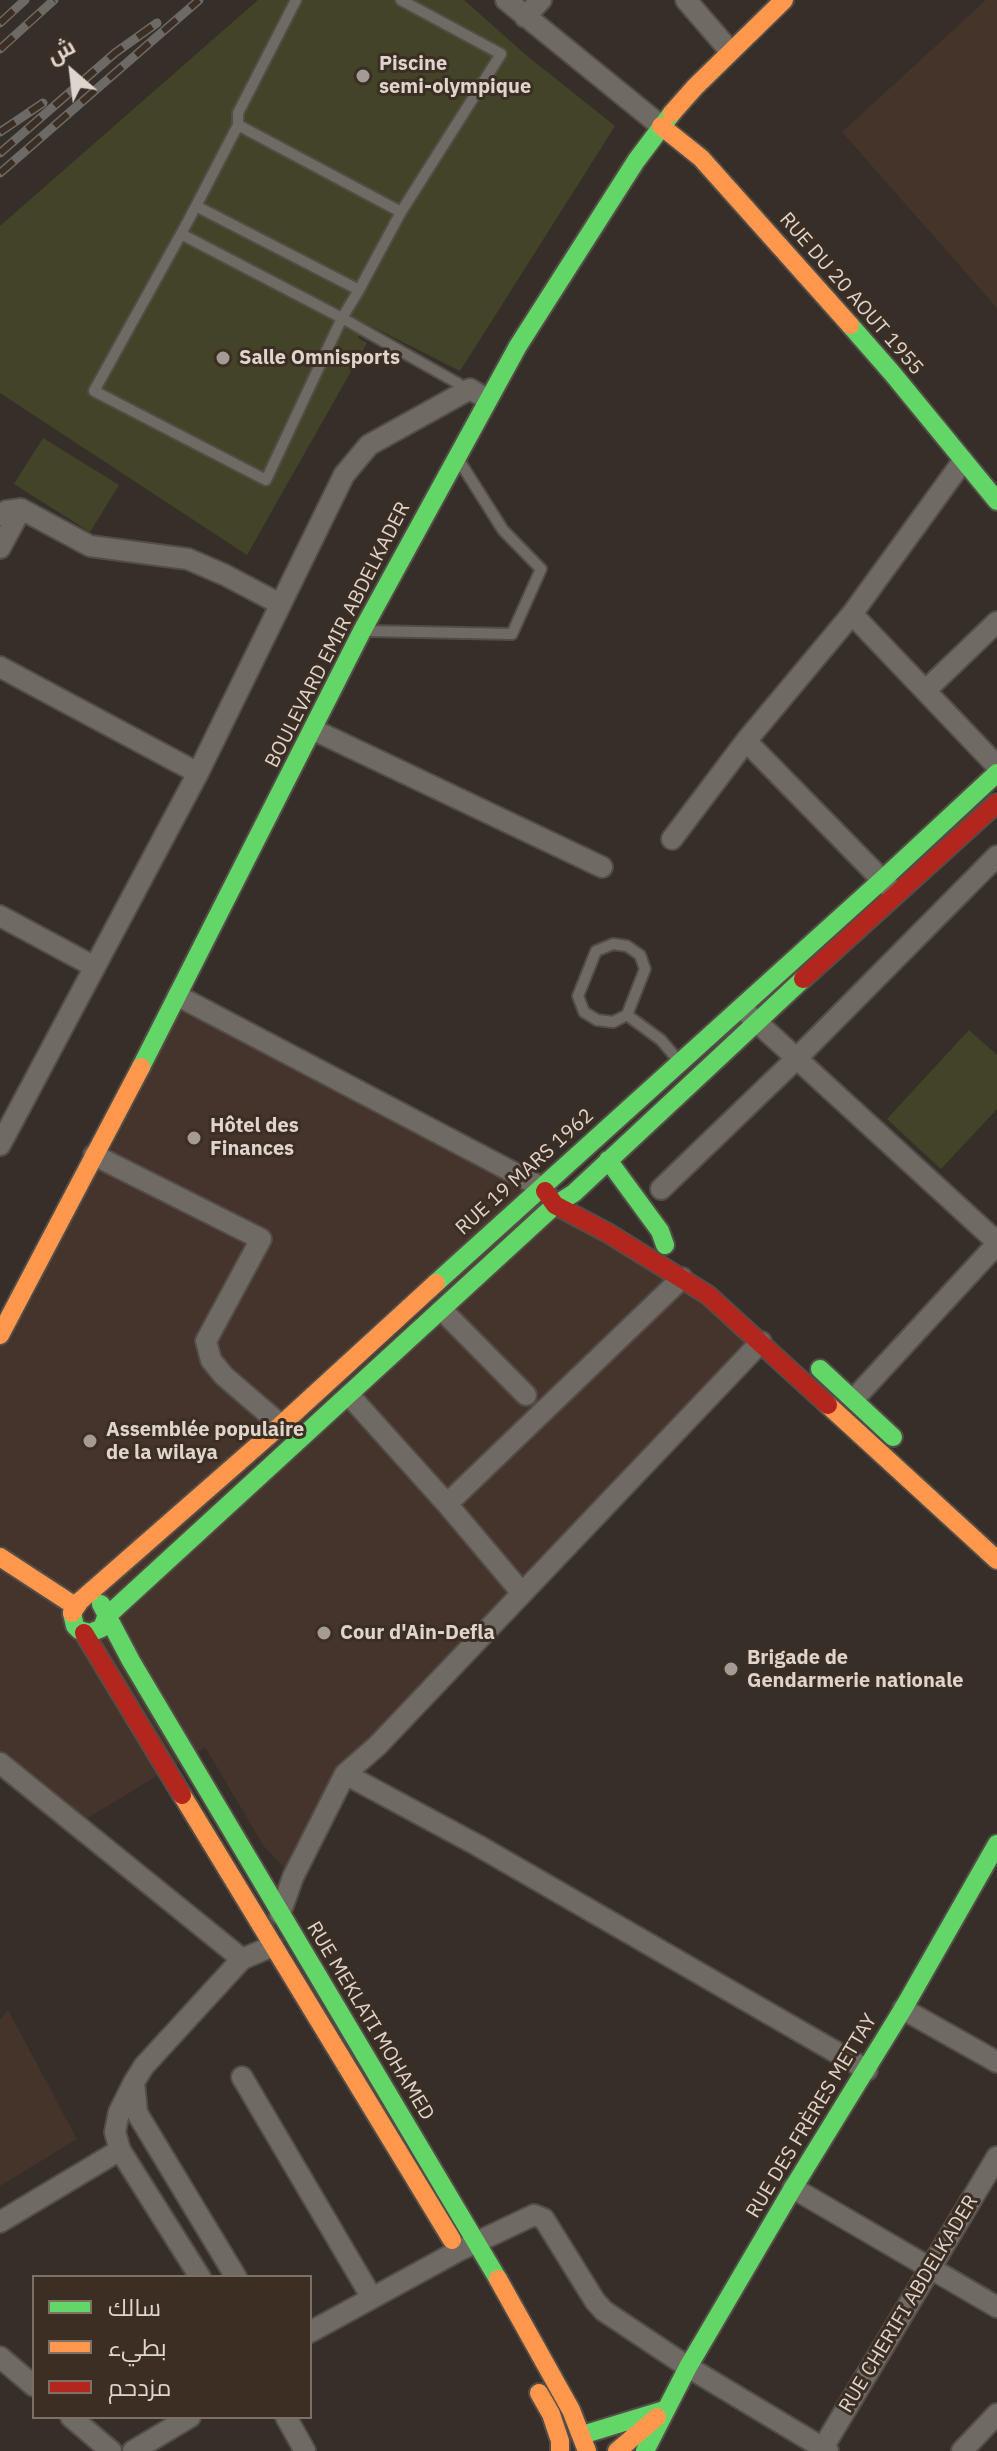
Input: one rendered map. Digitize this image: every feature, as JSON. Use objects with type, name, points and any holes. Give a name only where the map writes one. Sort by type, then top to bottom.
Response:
[{"type":"street","points":[[506,0],[661,126]]},
{"type":"street","points":[[525,17],[541,0]]},
{"type":"street","points":[[686,0],[730,51]]},
{"type":"street","name":"BOULEVARD EMIR ABDELKADER","points":[[0,1335],[178,996],[362,631],[457,457],[478,394],[543,305],[661,126],[730,51],[784,0]]},
{"type":"street","name":"RUE DU 20 AOUT 1955","points":[[661,126],[701,158],[731,191],[892,373],[997,501]]},
{"type":"street","points":[[0,1145],[198,773],[344,475],[369,445],[478,394]]},
{"type":"street","points":[[672,839],[746,741],[852,614],[963,461]]},
{"type":"street","points":[[0,548],[7,511],[90,546],[188,559],[280,604]]},
{"type":"street","points":[[852,614],[997,766]]},
{"type":"street","points":[[926,690],[997,622]]},
{"type":"street","points":[[0,667],[198,773]]},
{"type":"street","points":[[314,730],[602,867]]},
{"type":"street","points":[[746,741],[897,896]]},
{"type":"street","name":"RUE 19 MARS 1962","points":[[77,1603],[281,1425],[997,773]]},
{"type":"street","points":[[106,1617],[555,1205],[580,1197],[608,1160],[997,803]]},
{"type":"street","points":[[661,1189],[796,1059],[997,856]]},
{"type":"street","points":[[0,916],[95,967]]},
{"type":"street","points":[[178,996],[541,1187],[580,1197]]},
{"type":"street","points":[[741,1007],[997,1243],[854,1399]]},
{"type":"street","points":[[94,1155],[261,1239],[206,1341],[211,1360],[224,1376],[281,1425]]},
{"type":"street","points":[[608,1160],[670,1248],[626,1223]]},
{"type":"street","points":[[541,1187],[555,1205],[708,1295],[997,1560]]},
{"type":"street","points":[[447,1504],[682,1278]]},
{"type":"street","points":[[442,1310],[526,1395]]},
{"type":"street","points":[[280,1914],[300,1864],[345,1774],[377,1746],[761,1342]]},
{"type":"street","points":[[810,1361],[911,1453]]},
{"type":"street","points":[[349,1395],[522,1593]]},
{"type":"street","points":[[0,1557],[77,1603]]},
{"type":"street","points":[[89,1598],[100,1602],[106,1617],[97,1632],[84,1633],[72,1621],[77,1603],[89,1598]]},
{"type":"street","name":"RUE MEKLATI MOHAMED","points":[[106,1617],[280,1914],[467,2253]]},
{"type":"street","name":"RUE MEKLATI MOHAMED","points":[[84,1633],[273,1946],[467,2253],[571,2410],[584,2443]]},
{"type":"street","points":[[0,1763],[242,1959]]},
{"type":"street","points":[[345,1774],[477,1845],[867,2070]]},
{"type":"street","name":"RUE DES FRÈRES METTAY","points":[[645,2451],[688,2367],[793,2188],[867,2070],[997,1844]]},
{"type":"street","points":[[199,2275],[120,2150],[115,2132],[119,2112],[144,2066],[242,1959],[273,1946]]},
{"type":"street","points":[[903,2009],[997,2062]]},
{"type":"street","points":[[242,2077],[372,2298]]},
{"type":"street","points":[[134,2082],[137,2113],[235,2275]]},
{"type":"street","points":[[0,2222],[120,2150]]},
{"type":"street","name":"RUE CHERIFI ABDELKADER","points":[[824,2450],[997,2157]]},
{"type":"street","points":[[793,2188],[997,2307]]},
{"type":"street","points":[[312,2331],[372,2298],[467,2253],[534,2215],[544,2219],[604,2311],[688,2367],[824,2450]]},
{"type":"street","points":[[0,2357],[32,2384]]},
{"type":"street","points":[[528,2373],[551,2414],[560,2451]]},
{"type":"street","points":[[584,2443],[664,2410]]},
{"type":"street","points":[[617,2451],[664,2410]]},
{"type":"street","points":[[962,2451],[997,2414]]},
{"type":"street","points":[[73,2419],[111,2451]]},
{"type":"street","points":[[133,2451],[187,2419]]},
{"type":"street","points":[[287,2419],[305,2451]]},
{"type":"lane","points":[[296,0],[238,113],[238,125],[94,391],[266,480],[342,318],[401,212],[501,54],[401,0]]},
{"type":"lane","points":[[238,125],[401,212]]},
{"type":"lane","points":[[196,206],[359,290]]},
{"type":"lane","points":[[181,234],[342,318],[478,394]]},
{"type":"lane","points":[[362,631],[512,634],[541,569],[503,530],[457,457]]},
{"type":"lane","points":[[613,944],[627,946],[640,955],[645,969],[627,1015],[613,1022],[597,1020],[584,1012],[578,996],[596,951],[613,944]]},
{"type":"lane","points":[[627,1015],[661,1040],[680,1061]]},
{"type":"shaded area","points":[[986,0],[997,0],[997,308],[842,132]]},
{"type":"shaded area","points":[[178,996],[541,1187],[761,1342],[345,1774],[293,1877],[263,1845],[205,1747],[76,1825],[0,1763],[0,1335]]},
{"type":"shaded area","points":[[8,2010],[77,2139],[0,2186],[0,2020]]},
{"type":"green space","points":[[258,0],[464,0],[526,55],[615,126],[460,371],[367,324],[358,338],[367,343],[247,555],[0,393],[0,226]]},
{"type":"green space","points":[[43,438],[119,485],[90,532],[14,484]]},
{"type":"green space","points":[[969,1030],[997,1055],[997,1109],[941,1169],[887,1119]]},
{"type":"railway","points":[[0,23],[25,0]]},
{"type":"railway","points":[[0,49],[54,0]]},
{"type":"railway","points":[[0,173],[199,0]]},
{"type":"railway","points":[[0,153],[115,53],[157,23]]},
{"type":"railway","points":[[0,132],[43,103]]},
{"type":"traffic: fast","points":[[141,1067],[362,631],[518,346],[636,161],[672,113]]},
{"type":"traffic: fast","points":[[850,325],[997,501]]},
{"type":"traffic: fast","points":[[436,1283],[997,773]]},
{"type":"traffic: fast","points":[[72,1613],[79,1630],[90,1633],[102,1628],[106,1617],[555,1205],[574,1193],[803,979]]},
{"type":"traffic: fast","points":[[608,1160],[660,1231],[665,1245]]},
{"type":"traffic: fast","points":[[820,1369],[893,1437]]},
{"type":"traffic: fast","points":[[101,1604],[131,1661],[498,2279]]},
{"type":"traffic: fast","points":[[645,2451],[688,2367],[903,2009],[997,1844]]},
{"type":"traffic: fast","points":[[582,2435],[664,2410]]},
{"type":"traffic: slow","points":[[672,113],[784,0]]},
{"type":"traffic: slow","points":[[661,126],[701,158],[850,325]]},
{"type":"traffic: slow","points":[[0,1335],[141,1067]]},
{"type":"traffic: slow","points":[[72,1613],[80,1601],[281,1425],[436,1283]]},
{"type":"traffic: slow","points":[[828,1405],[997,1560]]},
{"type":"traffic: slow","points":[[0,1557],[75,1606]]},
{"type":"traffic: slow","points":[[182,1795],[452,2240]]},
{"type":"traffic: slow","points":[[498,2279],[571,2410],[587,2451]]},
{"type":"traffic: slow","points":[[539,2393],[551,2414],[560,2451]]},
{"type":"traffic: slow","points":[[617,2451],[657,2417]]},
{"type":"traffic: jam","points":[[803,979],[997,803]]},
{"type":"traffic: jam","points":[[545,1191],[555,1205],[608,1233],[708,1295],[828,1405]]},
{"type":"traffic: jam","points":[[84,1633],[182,1795]]},
{"type":"place","name":"Piscine semi-olympique","points":[[363,76]]},
{"type":"place","name":"Salle Omnisports","points":[[223,358]]},
{"type":"place","name":"Hôtel des Finances","points":[[194,1138]]},
{"type":"place","name":"Assemblée populaire de la wilaya","points":[[90,1441]]},
{"type":"place","name":"Cour d'Ain-Defla","points":[[324,1633]]},
{"type":"place","name":"Brigade de Gendarmerie nationale","points":[[731,1669]]}]
